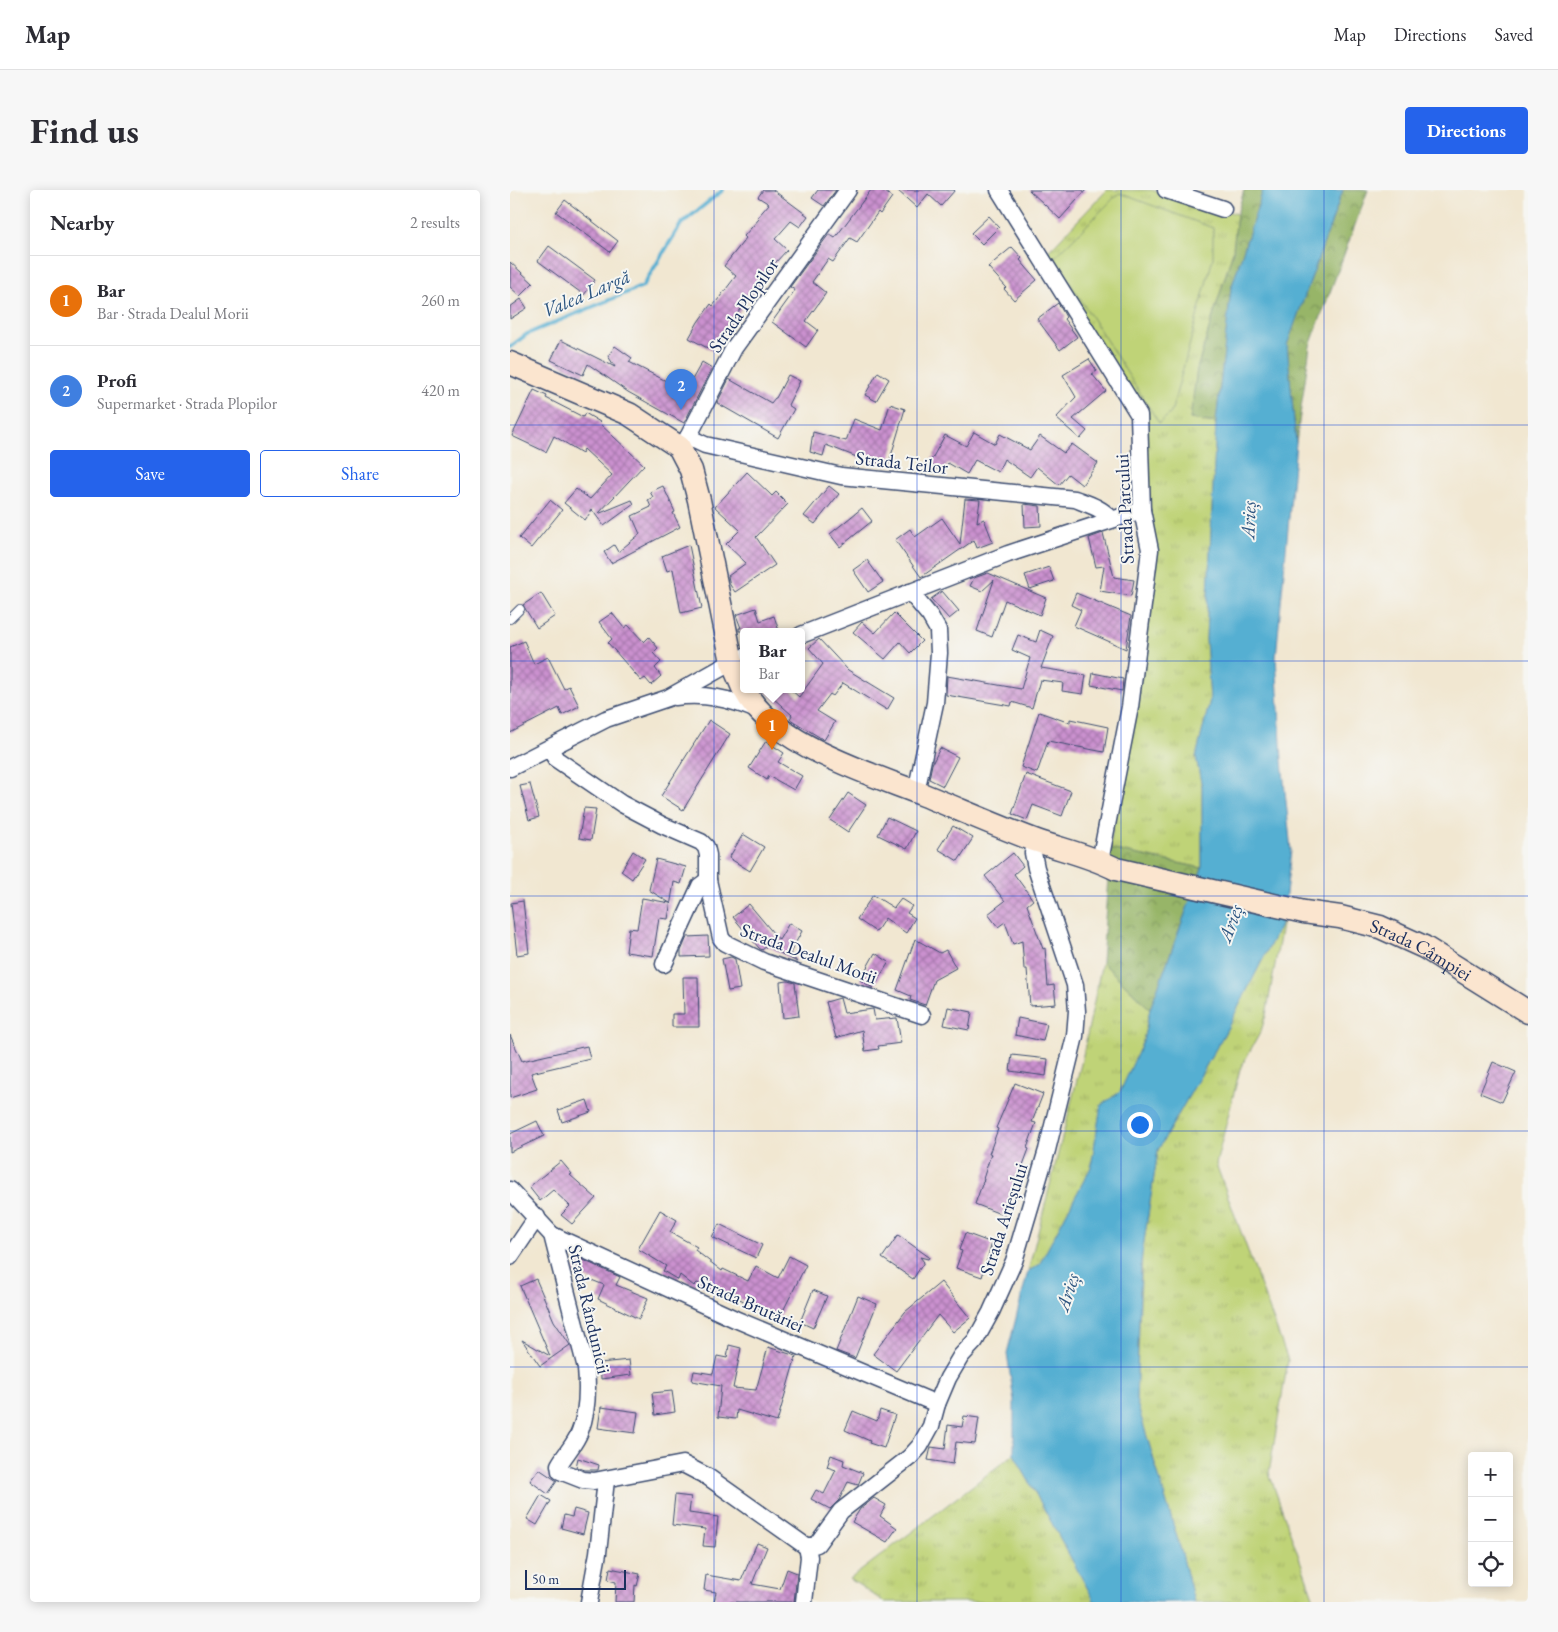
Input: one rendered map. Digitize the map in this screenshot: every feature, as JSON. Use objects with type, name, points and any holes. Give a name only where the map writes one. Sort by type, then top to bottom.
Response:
[{"type":"main road","points":[[510,363],[629,414],[683,442]]},
{"type":"main road","name":"Strada Câmpiei","points":[[683,442],[700,500],[738,660]]},
{"type":"main road","name":"Strada Câmpiei","points":[[746,693],[757,710],[790,737],[807,746],[1036,841],[1108,865],[1304,912],[1340,916],[1380,927],[1408,938],[1528,1012]]},
{"type":"street","name":"Strada Plopilor","points":[[683,442],[734,348],[848,190]]},
{"type":"street","name":"Strada Parcului","points":[[999,190],[1139,415],[1142,510],[1150,550],[1108,865]]},
{"type":"street","points":[[1166,190],[1223,209]]},
{"type":"street","name":"Strada Teilor","points":[[683,442],[705,445],[841,476],[1074,499],[1096,507],[1107,514],[1110,520]]},
{"type":"street","points":[[805,633],[1008,554],[1142,510]]},
{"type":"street","points":[[910,592],[930,616],[938,630],[939,653],[935,703],[916,792]]},
{"type":"street","points":[[510,768],[606,719],[668,698],[738,660]]},
{"type":"street","points":[[668,698],[691,695],[714,696],[736,701],[757,710]]},
{"type":"street","name":"Strada Dealul Morii","points":[[550,749],[556,759],[622,804],[662,825],[701,842],[706,847],[708,855],[708,880],[722,938],[725,943],[764,962],[922,1015]]},
{"type":"street","name":"Strada Arieșului","points":[[807,1547],[817,1544],[841,1511],[910,1457],[920,1446],[931,1426],[936,1404],[961,1356],[975,1341],[991,1312],[1014,1261],[1047,1150],[1075,1036],[1075,985],[1036,868],[1033,853],[1036,841]]},
{"type":"street","points":[[664,964],[700,886],[708,880]]},
{"type":"street","name":"Strada Rândunicii","points":[[510,1190],[552,1235],[586,1368],[588,1388],[586,1409],[580,1433],[558,1465],[560,1472],[583,1480],[606,1480],[620,1475],[683,1464],[708,1477],[807,1547]]},
{"type":"street","points":[[510,1257],[537,1217]]},
{"type":"street","name":"Strada Brutăriei","points":[[552,1235],[735,1319],[936,1404]]},
{"type":"street","points":[[589,1602],[598,1553],[606,1480]]},
{"type":"street","points":[[804,1602],[809,1557],[807,1547]]},
{"type":"lane","points":[[510,619],[520,609]]},
{"type":"green space","points":[[1107,190],[1152,190],[1237,214],[1233,251],[1197,369],[1191,419],[1216,423],[1206,639],[1210,700],[1196,757],[1202,787],[1202,868],[1110,849],[1147,554],[1137,418],[1040,260]]},
{"type":"green space","points":[[1244,190],[1263,190],[1231,289],[1216,423],[1190,419],[1197,369],[1233,251],[1237,214]]},
{"type":"green space","points":[[1343,190],[1368,190],[1310,346],[1296,443],[1287,345]]},
{"type":"green space","points":[[1119,193],[1213,228],[1213,258],[1171,413],[1159,423],[1054,258]]},
{"type":"green space","points":[[1110,849],[1202,868],[1150,1009],[1102,962]]},
{"type":"green space","points":[[1283,920],[1266,1015],[1261,1031],[1240,1069],[1216,1164],[1288,1360],[1269,1473],[1315,1602],[1194,1602],[1182,1554],[1136,1400],[1142,1255],[1158,1150],[1226,1031]]},
{"type":"green space","points":[[1102,962],[1150,1009],[1143,1041],[1120,1093],[1101,1105],[1091,1167],[1039,1265],[1028,1271],[1082,1060]]},
{"type":"green space","points":[[1014,1454],[1095,1602],[884,1602],[850,1579]]},
{"type":"water","name":"Arieș","points":[[1263,190],[1343,190],[1287,345],[1296,443],[1276,657],[1282,761],[1291,851],[1283,920],[1226,1031],[1158,1150],[1141,1261],[1136,1400],[1182,1554],[1194,1602],[1095,1602],[1014,1454],[1014,1401],[1007,1353],[1028,1271],[1039,1265],[1091,1167],[1101,1105],[1120,1092],[1143,1041],[1150,1009],[1202,868],[1202,787],[1196,757],[1210,700],[1206,639],[1216,423],[1231,289]]},
{"type":"building","points":[[763,190],[773,190],[808,216],[800,227],[791,221],[775,239],[787,250],[764,275],[767,277],[732,320],[733,322],[725,330],[713,351],[689,338],[711,304],[713,306],[736,276],[724,266],[769,204],[758,197]]},
{"type":"building","points":[[818,190],[836,190],[824,206],[812,198]]},
{"type":"building","points":[[871,190],[882,190],[892,197],[880,214],[878,212],[857,242],[850,238],[833,262],[828,259],[812,282],[826,293],[806,321],[818,330],[806,347],[772,322],[795,290],[790,287],[829,234],[835,238]]},
{"type":"building","points":[[897,190],[955,190],[941,206],[928,194],[917,208]]},
{"type":"building","points":[[1029,190],[1086,190],[1060,219]]},
{"type":"building","points":[[565,200],[618,241],[610,252],[556,212]]},
{"type":"building","points":[[989,216],[999,227],[982,244],[971,233]]},
{"type":"building","points":[[549,246],[595,280],[584,295],[538,261]]},
{"type":"building","points":[[1012,247],[1037,280],[1014,300],[1004,289],[1006,287],[988,267]]},
{"type":"building","points":[[510,262],[533,283],[520,296],[510,287]]},
{"type":"building","points":[[521,299],[527,308],[510,319],[510,307]]},
{"type":"building","points":[[1058,303],[1066,317],[1064,319],[1077,337],[1060,350],[1037,319]]},
{"type":"building","points":[[561,340],[615,367],[608,356],[615,346],[632,358],[629,362],[672,384],[676,378],[689,385],[702,362],[712,368],[684,423],[628,392],[588,364],[583,375],[551,360]]},
{"type":"building","points":[[1089,359],[1097,371],[1092,374],[1106,391],[1073,419],[1087,431],[1080,439],[1056,418],[1076,397],[1063,375]]},
{"type":"building","points":[[878,372],[889,379],[876,401],[865,395]]},
{"type":"building","points":[[788,375],[800,381],[788,405],[794,409],[778,438],[717,403],[729,379],[771,403],[776,398]]},
{"type":"building","points":[[534,390],[583,417],[585,413],[600,422],[644,465],[598,514],[632,500],[634,504],[604,526],[592,510],[585,520],[564,503],[576,489],[590,499],[612,475],[584,449],[582,453],[554,436],[546,452],[512,436]]},
{"type":"building","points":[[890,404],[905,409],[888,466],[826,445],[823,456],[810,452],[813,432],[846,441],[854,419],[882,430]]},
{"type":"building","points":[[974,432],[995,444],[1000,434],[1030,450],[1040,436],[1064,453],[1072,444],[1098,463],[1082,485],[1068,474],[1059,485],[1037,467],[1030,477],[1004,459],[998,472],[975,460],[967,474],[948,463],[943,472],[929,464],[945,435],[966,446]]},
{"type":"building","points":[[747,472],[772,496],[776,492],[788,504],[756,537],[775,565],[735,592],[730,585],[728,576],[746,563],[726,544],[740,530],[715,507]]},
{"type":"building","points":[[663,486],[680,527],[611,563],[604,552],[614,545],[618,552],[640,534],[632,516],[651,507],[648,500],[653,497],[650,492]]},
{"type":"building","points":[[829,486],[839,494],[815,524],[804,516]]},
{"type":"building","points":[[965,499],[980,500],[977,522],[984,519],[993,542],[977,548],[974,540],[921,577],[895,540],[910,529],[915,537],[942,518],[960,544]]},
{"type":"building","points":[[550,500],[562,510],[531,548],[519,538]]},
{"type":"building","points":[[1024,504],[1040,506],[1041,526],[1025,527]]},
{"type":"building","points":[[862,508],[872,521],[840,547],[830,534]]},
{"type":"building","points":[[1103,533],[1114,577],[1134,580],[1131,596],[1100,591],[1104,566],[1096,567],[1089,538]]},
{"type":"building","points":[[689,545],[702,608],[681,613],[673,569],[667,571],[662,556]]},
{"type":"building","points":[[867,560],[883,582],[868,592],[853,570]]},
{"type":"building","points":[[1049,567],[1054,581],[1030,589],[1025,575]]},
{"type":"building","points":[[988,573],[1046,598],[1040,615],[1005,600],[992,637],[977,631],[994,580],[982,591],[970,586],[974,578]]},
{"type":"building","points":[[942,591],[959,611],[949,619],[931,599]]},
{"type":"building","points":[[541,593],[555,616],[537,628],[523,605]]},
{"type":"building","points":[[1076,593],[1131,616],[1126,649],[1074,626],[1081,610],[1071,605]]},
{"type":"building","points":[[756,608],[760,621],[774,616],[778,628],[741,628],[736,615]]},
{"type":"building","points":[[612,613],[624,628],[628,625],[644,642],[649,637],[658,648],[653,653],[661,662],[655,668],[661,676],[651,685],[645,678],[641,681],[608,643],[612,639],[599,622]]},
{"type":"building","points":[[894,613],[922,641],[910,653],[900,642],[885,659],[853,632],[862,622],[875,633]]},
{"type":"building","points":[[1040,630],[1053,636],[1041,668],[1086,675],[1083,694],[1062,691],[1063,683],[1040,680],[1032,708],[1012,702],[1011,706],[946,695],[947,676],[1021,689],[1030,658],[1012,650],[1018,635],[1036,642]]},
{"type":"building","points":[[819,639],[848,670],[894,698],[887,710],[843,683],[833,696],[830,694],[817,711],[835,722],[824,740],[790,719],[792,715],[767,693],[794,693],[799,697],[802,693],[805,693],[805,689],[823,664],[809,648]]},
{"type":"building","points":[[524,641],[534,664],[548,657],[564,689],[569,686],[579,706],[562,715],[559,708],[510,733],[510,647]]},
{"type":"building","points":[[1093,673],[1123,679],[1122,691],[1091,685]]},
{"type":"building","points":[[1039,712],[1070,723],[1070,719],[1108,727],[1104,752],[1048,741],[1037,773],[1021,767]]},
{"type":"building","points":[[709,720],[730,734],[683,810],[661,796]]},
{"type":"building","points":[[766,741],[784,753],[778,762],[802,776],[794,790],[769,776],[767,780],[749,768]]},
{"type":"building","points":[[940,748],[958,757],[943,786],[929,779],[932,764]]},
{"type":"building","points":[[1026,774],[1071,791],[1062,816],[1033,805],[1027,820],[1012,814]]},
{"type":"building","points":[[530,784],[539,817],[529,820],[520,786]]},
{"type":"building","points":[[848,793],[866,805],[848,832],[830,820]]},
{"type":"building","points":[[584,808],[596,809],[591,840],[579,838]]},
{"type":"building","points":[[887,817],[916,831],[907,849],[878,835]]},
{"type":"building","points":[[953,826],[973,838],[958,861],[938,849]]},
{"type":"building","points":[[743,834],[764,847],[750,871],[729,858]]},
{"type":"building","points":[[633,851],[645,859],[632,879],[621,871]]},
{"type":"building","points":[[1013,853],[1023,866],[1014,874],[1033,900],[1027,905],[1043,949],[1045,948],[1048,986],[1054,985],[1056,1004],[1030,1006],[1027,969],[1024,969],[1022,941],[1013,944],[1005,922],[998,927],[988,914],[1005,901],[985,876]]},
{"type":"building","points":[[656,859],[686,867],[681,884],[674,882],[668,919],[659,918],[653,956],[626,952],[629,928],[637,929],[642,898],[670,903],[649,890]]},
{"type":"building","points":[[873,895],[894,908],[901,899],[912,906],[907,913],[915,918],[906,933],[885,918],[876,932],[857,919]]},
{"type":"building","points":[[523,901],[529,953],[517,955],[511,903]]},
{"type":"building","points":[[749,904],[779,940],[789,923],[802,931],[790,953],[797,962],[767,946],[762,950],[759,948],[733,917]]},
{"type":"building","points":[[708,936],[709,956],[681,957],[681,951],[687,937]]},
{"type":"building","points":[[915,939],[940,953],[946,950],[956,968],[934,980],[925,1005],[910,1000],[911,996],[897,990]]},
{"type":"building","points":[[875,953],[889,962],[873,988],[860,980]]},
{"type":"building","points":[[731,957],[735,959],[740,989],[728,991],[722,959]]},
{"type":"building","points":[[683,977],[698,977],[699,1027],[672,1027],[672,1014],[684,1014]]},
{"type":"building","points":[[788,981],[795,983],[799,1016],[783,1018],[780,982]]},
{"type":"building","points":[[840,998],[844,1013],[873,1009],[875,1020],[897,1018],[901,1043],[878,1046],[879,1049],[865,1051],[862,1030],[836,1038],[826,1002]]},
{"type":"building","points":[[948,1007],[972,1012],[969,1030],[944,1025]]},
{"type":"building","points":[[1018,1018],[1047,1024],[1043,1041],[1015,1035]]},
{"type":"building","points":[[510,1035],[522,1061],[587,1046],[590,1059],[531,1073],[537,1089],[510,1098]]},
{"type":"building","points":[[1012,1055],[1048,1059],[1046,1076],[1010,1071]]},
{"type":"building","points":[[1493,1062],[1516,1072],[1502,1102],[1480,1093]]},
{"type":"building","points":[[1015,1083],[1043,1094],[1032,1122],[1036,1123],[1020,1173],[1022,1174],[1014,1198],[1016,1198],[1008,1217],[975,1204],[998,1129],[996,1128]]},
{"type":"building","points":[[587,1100],[591,1112],[562,1122],[558,1110]]},
{"type":"building","points":[[537,1121],[544,1136],[510,1152],[510,1134]]},
{"type":"building","points":[[561,1161],[572,1174],[570,1175],[596,1198],[572,1224],[561,1215],[570,1206],[553,1190],[540,1201],[529,1187]]},
{"type":"building","points":[[660,1210],[677,1220],[670,1232],[697,1247],[695,1250],[722,1271],[723,1269],[748,1281],[756,1266],[778,1278],[789,1256],[806,1265],[779,1319],[726,1292],[724,1296],[697,1283],[694,1286],[680,1275],[678,1280],[663,1271],[666,1266],[638,1249]]},
{"type":"building","points":[[719,1224],[762,1245],[756,1258],[712,1237]]},
{"type":"building","points":[[965,1233],[992,1243],[982,1277],[956,1268],[962,1251],[959,1250]]},
{"type":"building","points":[[898,1235],[929,1257],[928,1259],[920,1257],[924,1262],[913,1279],[882,1258]]},
{"type":"building","points":[[579,1258],[620,1277],[616,1285],[648,1298],[639,1319],[598,1299],[604,1285],[574,1273]]},
{"type":"building","points":[[536,1279],[554,1321],[570,1345],[540,1366],[522,1340],[550,1356],[520,1286]]},
{"type":"building","points":[[941,1282],[970,1318],[953,1332],[938,1315],[896,1371],[873,1354],[905,1312]]},
{"type":"building","points":[[813,1290],[827,1296],[813,1328],[800,1322]]},
{"type":"building","points":[[858,1296],[877,1304],[855,1358],[836,1351]]},
{"type":"building","points":[[729,1345],[741,1348],[733,1388],[756,1390],[768,1347],[796,1356],[777,1422],[737,1410],[736,1419],[718,1417],[721,1386],[692,1381],[694,1371],[713,1374],[717,1356],[727,1358]]},
{"type":"building","points":[[629,1360],[631,1375],[601,1379],[600,1363]]},
{"type":"building","points":[[672,1391],[675,1412],[655,1415],[652,1393]]},
{"type":"building","points":[[601,1407],[638,1412],[635,1433],[598,1428]]},
{"type":"building","points":[[880,1410],[895,1415],[884,1448],[869,1443],[870,1441],[845,1430],[853,1411],[877,1421]]},
{"type":"building","points":[[964,1416],[979,1418],[975,1444],[956,1442],[953,1464],[928,1460],[931,1447],[945,1449],[948,1425],[962,1427]]},
{"type":"building","points":[[831,1455],[844,1460],[843,1465],[863,1473],[858,1485],[848,1482],[839,1500],[830,1509],[811,1499],[816,1490],[824,1494],[836,1470],[827,1467]]},
{"type":"building","points":[[578,1458],[599,1465],[598,1470],[585,1470],[576,1467]]},
{"type":"building","points":[[539,1469],[557,1481],[548,1494],[530,1481]]},
{"type":"building","points":[[541,1495],[551,1501],[537,1525],[527,1519]]},
{"type":"building","points":[[675,1495],[691,1497],[689,1513],[718,1517],[715,1547],[703,1546],[705,1529],[672,1525]]},
{"type":"building","points":[[874,1498],[886,1505],[880,1516],[897,1528],[887,1542],[852,1522],[860,1509]]},
{"type":"building","points":[[574,1509],[588,1513],[583,1534],[561,1528],[564,1515],[572,1517]]},
{"type":"building","points":[[757,1543],[767,1547],[752,1584],[780,1589],[787,1569],[797,1573],[794,1602],[714,1602],[716,1592],[704,1590],[706,1575],[741,1581]]},
{"type":"building","points":[[610,1568],[640,1574],[637,1586],[635,1585],[634,1602],[615,1602],[616,1582],[608,1580]]},
{"type":"waterway","name":"Valea Largă","points":[[510,347],[527,334],[643,286],[681,224],[723,190]]},
{"type":"place","name":"Profi","points":[[681,410]]},
{"type":"place","name":"Bar","points":[[772,750]]}]
